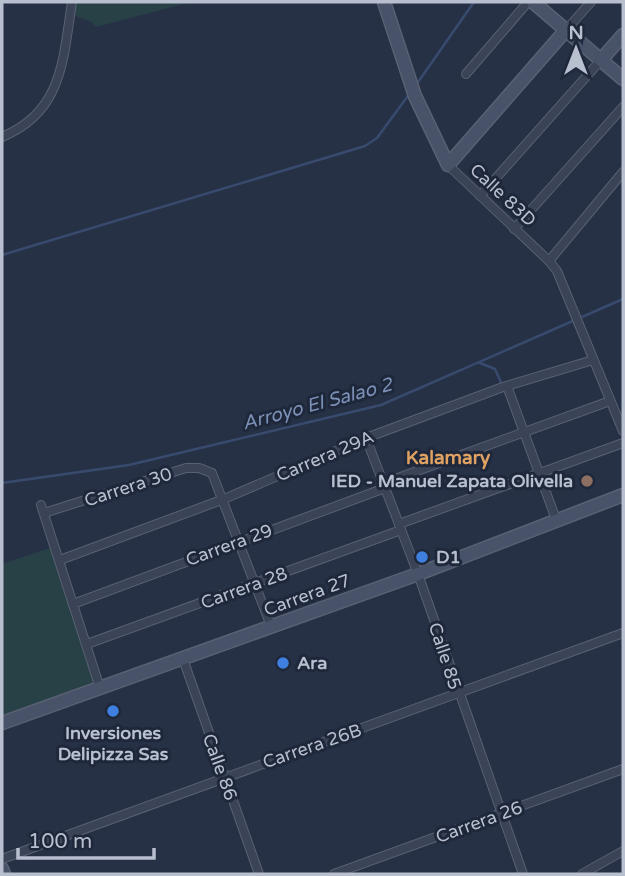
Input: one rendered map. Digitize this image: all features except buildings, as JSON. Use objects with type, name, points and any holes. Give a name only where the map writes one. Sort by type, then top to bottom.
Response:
[{"type":"street","points":[[2,137],[28,125],[43,110],[53,91],[62,62],[72,2]]},
{"type":"street","name":"Calle 83D","points":[[384,2],[409,82],[448,164],[549,261],[576,314],[623,431]]},
{"type":"street","points":[[466,75],[528,2]]},
{"type":"street","points":[[533,2],[623,79]]},
{"type":"street","points":[[448,164],[591,2]]},
{"type":"street","points":[[480,196],[623,35]]},
{"type":"street","points":[[514,229],[623,107]]},
{"type":"street","points":[[549,261],[623,172]]},
{"type":"street","name":"Carrera 29A","points":[[60,560],[224,499],[366,438],[508,386],[593,360]]},
{"type":"street","points":[[508,386],[557,522]]},
{"type":"street","name":"Carrera 29","points":[[73,604],[610,401]]},
{"type":"street","name":"Calle 85","points":[[366,438],[418,574],[457,695],[523,874]]},
{"type":"street","name":"Carrera 28","points":[[87,645],[255,584],[623,443]]},
{"type":"street","name":"Carrera 30","points":[[60,560],[42,509],[186,468],[199,468],[212,473],[224,499]]},
{"type":"street","name":"Carrera 27","points":[[2,723],[418,574],[623,495]]},
{"type":"street","points":[[224,499],[271,626]]},
{"type":"street","points":[[60,560],[100,688]]},
{"type":"street","name":"Carrera 26B","points":[[2,859],[623,633]]},
{"type":"street","name":"Calle 86","points":[[183,659],[223,779],[259,874]]},
{"type":"street","name":"Carrera 26","points":[[334,874],[623,769]]},
{"type":"street","points":[[582,874],[623,851]]},
{"type":"street","points":[[2,869],[4,874]]},
{"type":"green space","points":[[76,2],[191,2],[96,27],[92,22],[73,15]]},
{"type":"green space","points":[[50,548],[96,685],[2,716],[2,564]]},
{"type":"waterway","points":[[416,85],[474,2]]},
{"type":"waterway","points":[[2,255],[365,146],[377,138],[410,93]]},
{"type":"waterway","name":"Arroyo El Salao 2","points":[[2,483],[129,465],[381,405],[623,299]]},
{"type":"waterway","points":[[480,363],[495,369],[503,387]]},
{"type":"place","name":"IED - Manuel Zapata Olivella","points":[[587,481]]},
{"type":"place","name":"D1","points":[[422,557]]},
{"type":"place","name":"Ara","points":[[283,663]]},
{"type":"place","name":"Inversiones Delipizza Sas","points":[[113,711]]},
{"type":"district","name":"Kalamary","points":[[448,457]]}]
